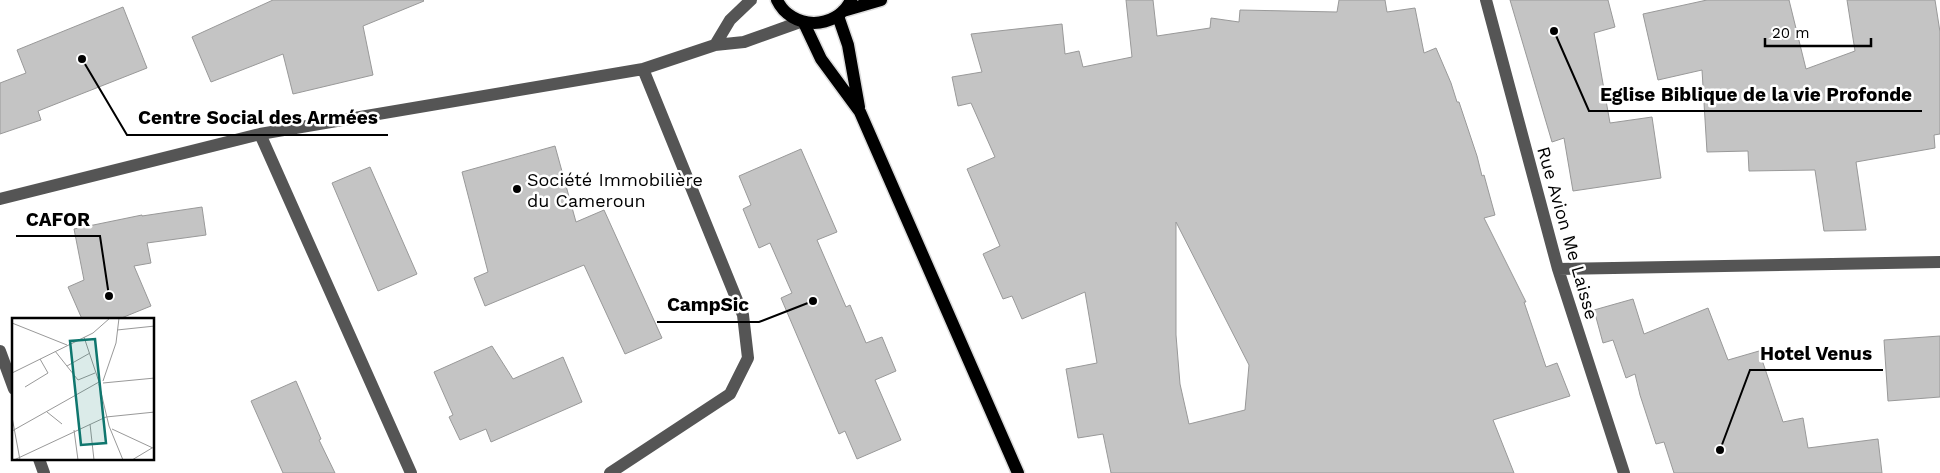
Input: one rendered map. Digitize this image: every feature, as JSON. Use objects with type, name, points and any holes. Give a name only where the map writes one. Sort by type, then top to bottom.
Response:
[{"type":"main road","points":[[777,0],[788,15],[802,22],[822,23],[840,13],[881,0]]},
{"type":"main road","points":[[840,13],[851,0]]},
{"type":"main road","points":[[840,13],[848,45],[860,112]]},
{"type":"main road","points":[[802,22],[821,59],[860,112],[1018,473]]},
{"type":"street","points":[[715,45],[730,20],[751,0]]},
{"type":"street","name":"Rue Avion Me Laisse","points":[[1486,0],[1558,269],[1624,473]]},
{"type":"street","points":[[0,199],[260,134],[643,68],[715,45],[744,42],[802,22]]},
{"type":"street","points":[[610,473],[730,394],[748,358],[744,315],[643,68]]},
{"type":"street","points":[[260,134],[411,473]]},
{"type":"street","points":[[1558,269],[1940,262]]},
{"type":"street","points":[[0,351],[12,384]]},
{"type":"street","points":[[39,460],[44,473]]},
{"type":"building","points":[[273,0],[424,1],[363,26],[373,75],[293,94],[283,54],[211,82],[192,37]]},
{"type":"building","points":[[1126,0],[1153,0],[1157,36],[1210,28],[1211,18],[1239,22],[1240,10],[1337,12],[1339,0],[1385,0],[1387,12],[1415,8],[1424,53],[1436,48],[1457,102],[1459,102],[1482,176],[1484,175],[1495,215],[1484,218],[1526,302],[1524,302],[1546,367],[1557,363],[1570,396],[1493,420],[1514,473],[1111,473],[1103,434],[1078,438],[1066,369],[1097,363],[1085,292],[1022,319],[1012,296],[1003,299],[983,254],[1000,246],[967,169],[995,157],[971,103],[958,106],[952,77],[982,72],[971,34],[1062,24],[1065,54],[1079,51],[1083,67],[1132,57]],"holes":[[[1176,222],[1249,365],[1245,410],[1189,424],[1180,384],[1176,335]]]},
{"type":"building","points":[[1510,0],[1608,0],[1615,27],[1594,33],[1610,123],[1652,117],[1661,178],[1573,191],[1564,138],[1552,142]]},
{"type":"building","points":[[1707,0],[1789,0],[1806,69],[1855,51],[1847,0],[1935,0],[1940,32],[1940,134],[1934,135],[1935,148],[1856,162],[1866,230],[1824,231],[1815,170],[1749,171],[1748,151],[1707,152],[1702,70],[1658,80],[1643,14]]},
{"type":"building","points":[[123,7],[147,68],[38,111],[41,120],[0,134],[0,83],[26,73],[17,50]]},
{"type":"building","points":[[555,146],[576,222],[604,210],[662,338],[625,354],[584,265],[485,306],[474,278],[488,272],[462,172]]},
{"type":"building","points":[[801,149],[837,232],[817,240],[846,307],[850,305],[866,343],[882,337],[896,371],[875,380],[901,440],[857,459],[845,431],[839,434],[781,298],[792,293],[770,243],[759,248],[743,209],[751,205],[739,176]]},
{"type":"building","points":[[370,167],[417,274],[378,291],[332,183]]},
{"type":"building","points":[[202,207],[206,235],[147,243],[151,263],[134,266],[151,306],[121,318],[82,318],[68,287],[84,280],[74,229]]},
{"type":"building","points":[[1633,299],[1644,334],[1708,308],[1728,360],[1759,351],[1783,422],[1803,418],[1808,448],[1878,439],[1882,473],[1674,473],[1664,442],[1656,444],[1635,374],[1626,378],[1613,340],[1603,343],[1594,310]]},
{"type":"building","points":[[1940,336],[1940,397],[1888,401],[1884,340]]},
{"type":"building","points":[[492,346],[513,379],[563,357],[582,402],[491,442],[486,429],[460,440],[449,417],[453,415],[434,372]]},
{"type":"building","points":[[296,381],[321,439],[319,440],[335,473],[283,473],[251,401]]},
{"type":"place","name":"Eglise Biblique de la vie Profonde","points":[[1554,31]]},
{"type":"place","name":"Centre Social des Armées","points":[[82,59]]},
{"type":"place","name":"Société Immobilière du Cameroun","points":[[517,189]]},
{"type":"place","name":"CAFOR","points":[[109,296]]},
{"type":"place","name":"CampSic","points":[[813,301]]},
{"type":"place","name":"Hotel Venus","points":[[1720,450]]}]
